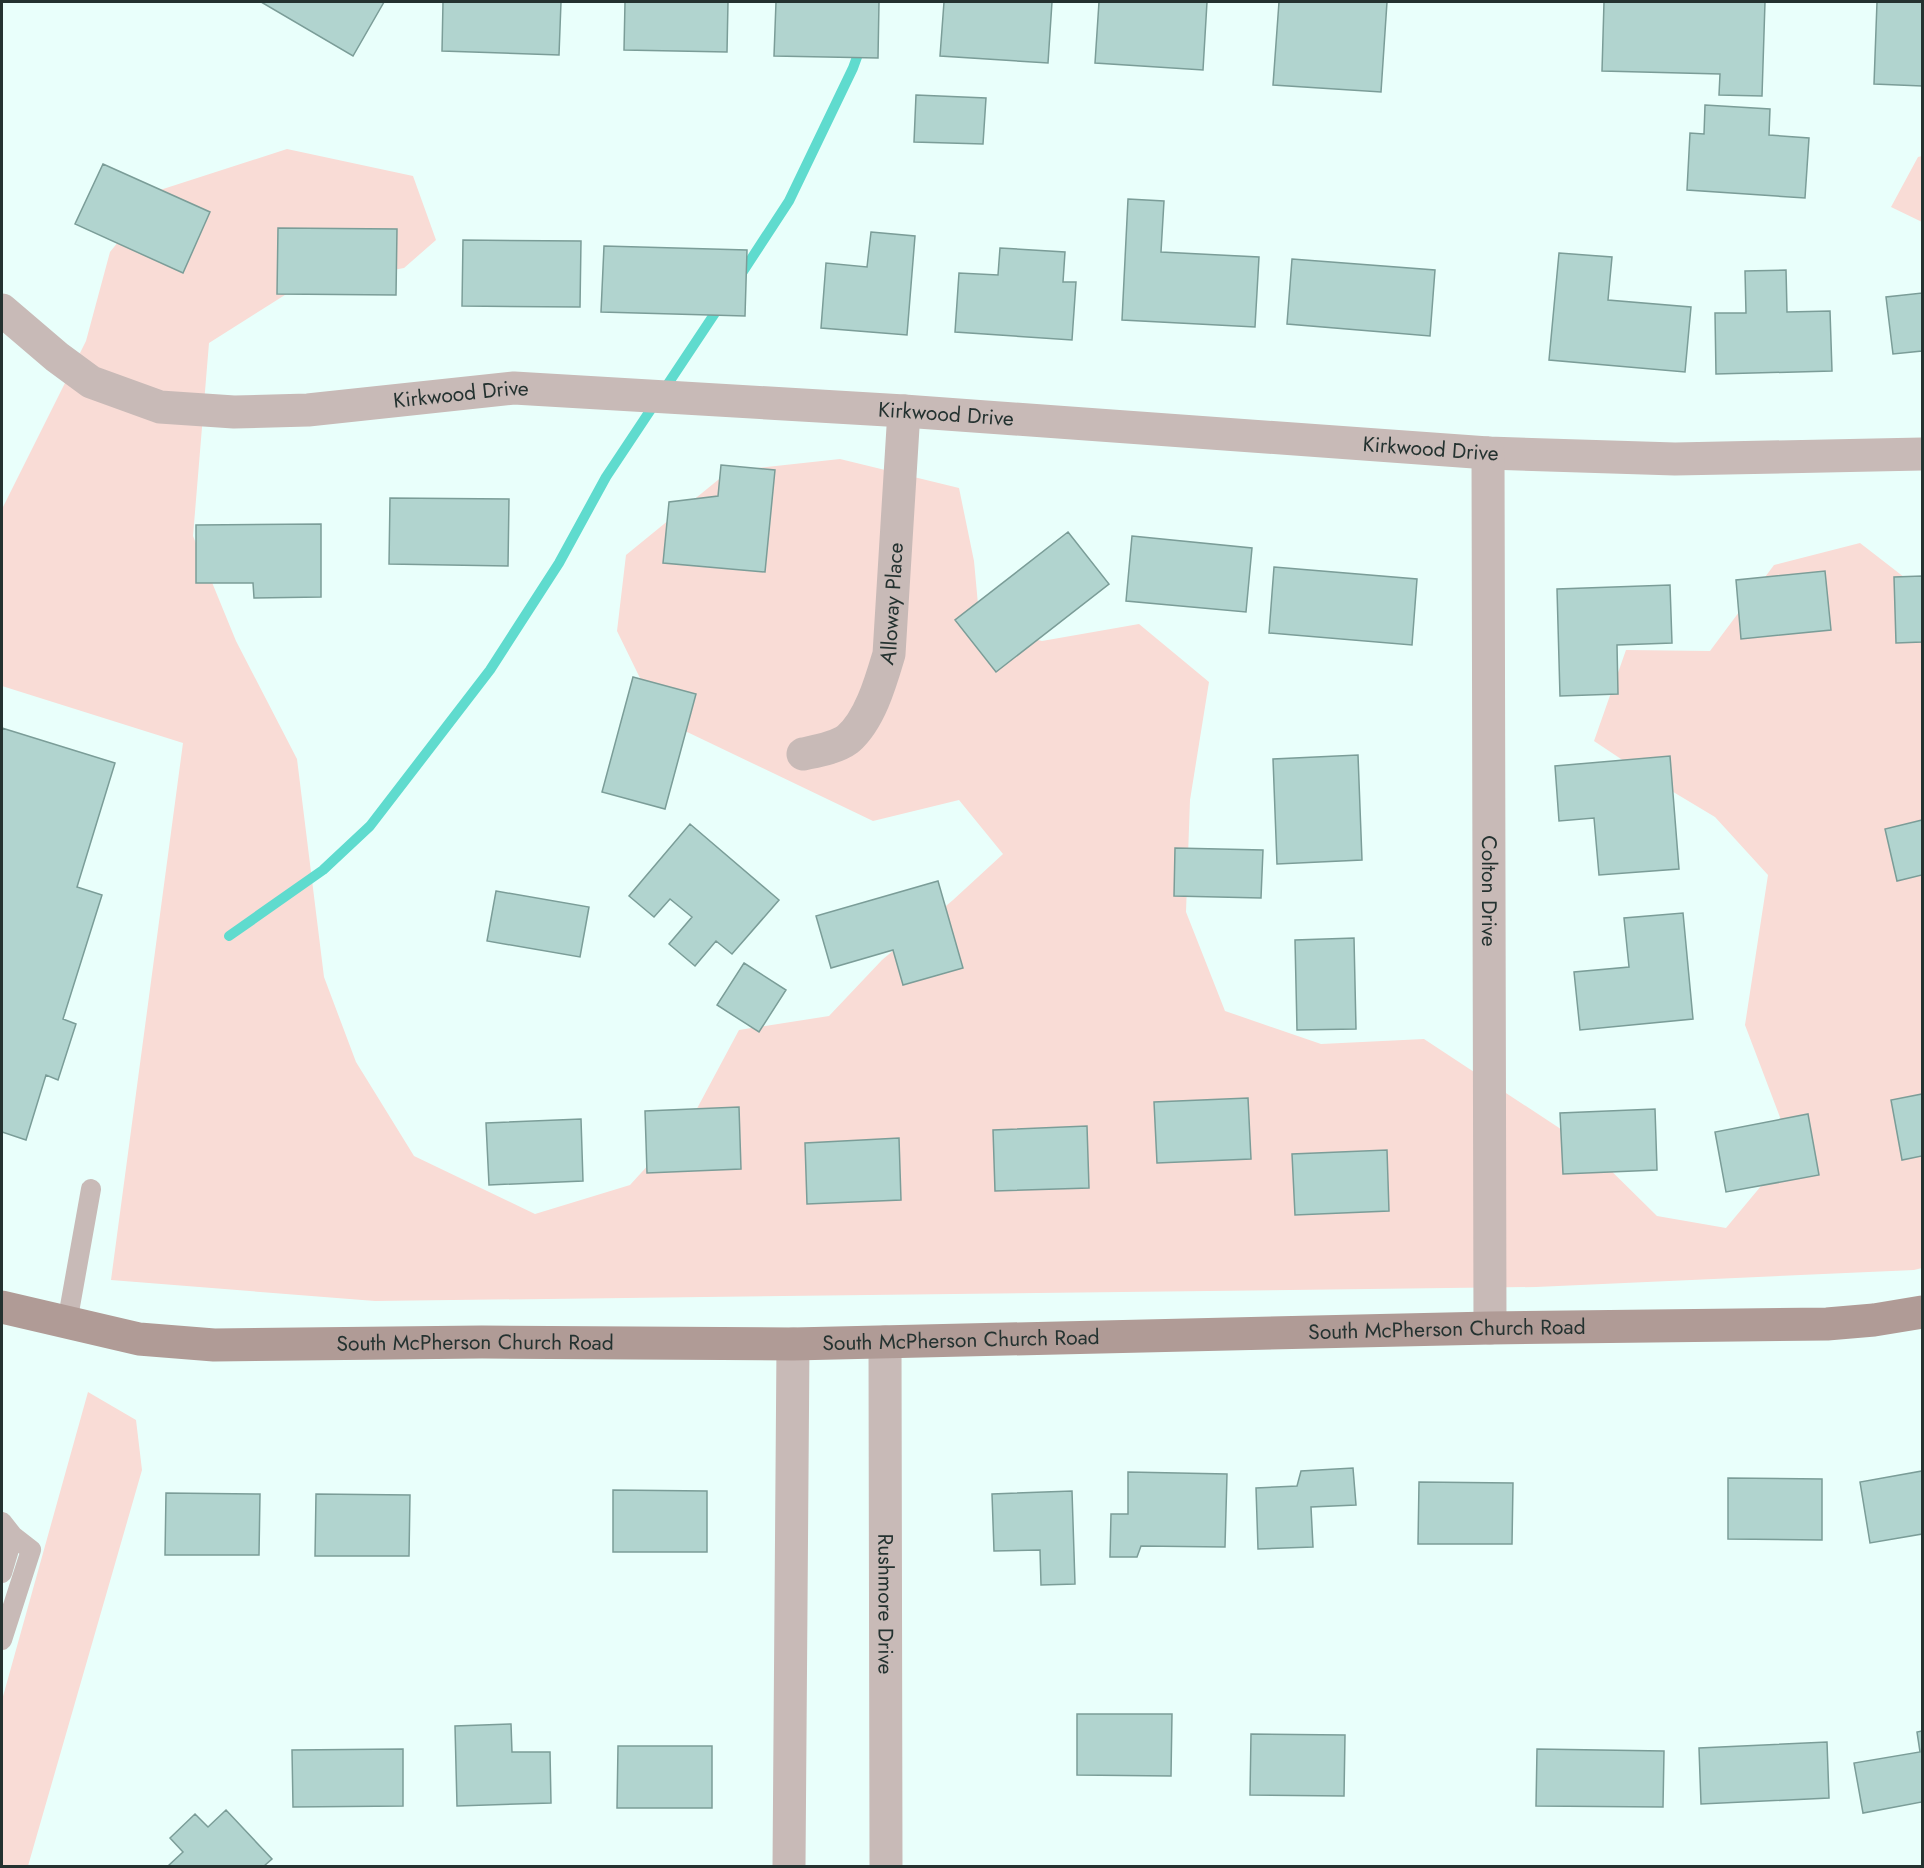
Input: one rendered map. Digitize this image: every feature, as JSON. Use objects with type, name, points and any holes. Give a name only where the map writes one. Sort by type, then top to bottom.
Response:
[{"type":"main road","name":"South McPherson Church Road","points":[[2,1307],[139,1339],[214,1345],[482,1342],[793,1344],[1490,1328],[1827,1324],[1874,1320],[1923,1312]]},
{"type":"street","name":"Kirkwood Drive","points":[[2,310],[57,357],[91,382],[160,407],[234,412],[308,410],[514,388],[904,411],[1488,453],[1675,459],[1923,454]]},
{"type":"street","name":"Alloway Place","points":[[803,754],[827,748],[847,739],[864,717],[879,689],[889,654],[904,411]]},
{"type":"street","name":"Colton Drive","points":[[1488,453],[1490,1328]]},
{"type":"street","name":"Rushmore Drive","points":[[885,1342],[886,1866]]},
{"type":"street","points":[[789,1866],[793,1344]]},
{"type":"lane","points":[[67,1323],[91,1189]]},
{"type":"lane","points":[[2,1574],[7,1529]]},
{"type":"lane","points":[[2,1640],[31,1550],[7,1529]]},
{"type":"shaded area","points":[[287,149],[413,176],[436,240],[404,268],[296,288],[209,343],[193,536],[236,641],[297,759],[324,977],[356,1062],[414,1156],[535,1214],[630,1185],[693,1116],[739,1030],[829,1016],[882,960],[1003,854],[959,800],[873,821],[660,719],[617,631],[626,555],[729,471],[840,459],[959,488],[974,561],[980,626],[1042,641],[1139,624],[1209,682],[1190,800],[1186,912],[1225,1011],[1321,1044],[1424,1039],[1585,1145],[1657,1216],[1726,1228],[1792,1149],[1745,1025],[1768,875],[1715,817],[1594,741],[1626,650],[1710,651],[1774,565],[1860,543],[1922,591],[1922,1268],[1536,1287],[375,1301],[111,1280],[183,743],[2,686],[2,509],[86,341],[110,252],[160,190]]},
{"type":"shaded area","points":[[1922,156],[1922,222],[1891,207],[1918,157]]},
{"type":"shaded area","points":[[88,1392],[136,1420],[142,1470],[28,1866],[2,1866],[2,1700]]},
{"type":"building","points":[[261,2],[384,2],[353,56]]},
{"type":"building","points":[[443,2],[561,2],[559,55],[442,51]]},
{"type":"building","points":[[625,2],[728,2],[727,52],[624,50]]},
{"type":"building","points":[[776,2],[879,2],[878,58],[774,56]]},
{"type":"building","points":[[944,2],[1052,2],[1048,63],[940,56]]},
{"type":"building","points":[[1099,2],[1207,2],[1203,70],[1095,63]]},
{"type":"building","points":[[1279,2],[1387,2],[1381,92],[1273,85]]},
{"type":"building","points":[[1604,2],[1765,2],[1762,96],[1719,95],[1720,74],[1602,71]]},
{"type":"building","points":[[1877,2],[1922,2],[1922,86],[1874,84]]},
{"type":"building","points":[[916,95],[986,98],[983,144],[914,142]]},
{"type":"building","points":[[1705,105],[1770,109],[1769,135],[1809,138],[1805,198],[1687,190],[1690,133],[1704,134]]},
{"type":"building","points":[[103,164],[210,212],[183,273],[75,224]]},
{"type":"building","points":[[1128,199],[1164,201],[1161,252],[1259,257],[1255,327],[1122,320]]},
{"type":"building","points":[[278,228],[397,229],[396,295],[277,294]]},
{"type":"building","points":[[871,232],[915,236],[907,335],[821,328],[826,263],[867,267]]},
{"type":"building","points":[[463,240],[581,241],[580,307],[462,306]]},
{"type":"building","points":[[604,246],[747,250],[745,316],[601,312]]},
{"type":"building","points":[[1000,248],[1065,252],[1063,282],[1076,282],[1072,340],[955,332],[959,273],[998,275]]},
{"type":"building","points":[[1559,253],[1612,257],[1608,300],[1691,307],[1685,372],[1549,360]]},
{"type":"building","points":[[1292,259],[1435,270],[1430,336],[1287,324]]},
{"type":"building","points":[[1786,270],[1787,312],[1830,311],[1832,371],[1716,374],[1715,313],[1746,313],[1745,271]]},
{"type":"building","points":[[1922,293],[1922,351],[1893,354],[1886,297]]},
{"type":"building","points":[[721,465],[775,470],[765,572],[663,563],[669,502],[718,496]]},
{"type":"building","points":[[390,498],[509,499],[508,566],[389,564]]},
{"type":"building","points":[[321,524],[321,597],[254,598],[253,583],[196,583],[196,525]]},
{"type":"building","points":[[1068,532],[1109,584],[996,672],[955,620]]},
{"type":"building","points":[[1132,536],[1252,548],[1246,612],[1126,601]]},
{"type":"building","points":[[1274,567],[1417,579],[1412,645],[1269,633]]},
{"type":"building","points":[[1825,571],[1831,630],[1741,639],[1736,580]]},
{"type":"building","points":[[1922,576],[1922,642],[1896,643],[1894,577]]},
{"type":"building","points":[[1670,585],[1672,643],[1617,645],[1618,694],[1560,696],[1557,589]]},
{"type":"building","points":[[633,677],[696,694],[665,809],[602,792]]},
{"type":"building","points":[[2,728],[115,763],[77,887],[102,895],[63,1019],[76,1024],[58,1080],[46,1075],[26,1140],[2,1132]]},
{"type":"building","points":[[1358,755],[1362,860],[1277,864],[1273,759]]},
{"type":"building","points":[[1670,756],[1679,869],[1599,875],[1594,818],[1559,821],[1555,766]]},
{"type":"building","points":[[1922,820],[1922,875],[1897,881],[1885,829]]},
{"type":"building","points":[[690,824],[779,900],[732,954],[716,941],[695,966],[669,944],[692,917],[670,899],[654,917],[629,896]]},
{"type":"building","points":[[1175,848],[1263,850],[1261,898],[1174,896]]},
{"type":"building","points":[[938,881],[963,968],[903,985],[893,950],[831,968],[816,916]]},
{"type":"building","points":[[496,891],[589,907],[580,957],[487,941]]},
{"type":"building","points":[[1683,913],[1693,1019],[1580,1030],[1574,972],[1629,967],[1624,918]]},
{"type":"building","points":[[1354,938],[1356,1029],[1297,1030],[1295,940]]},
{"type":"building","points":[[744,963],[786,990],[759,1032],[717,1005]]},
{"type":"building","points":[[1922,1094],[1922,1156],[1902,1160],[1891,1100]]},
{"type":"building","points":[[1248,1098],[1251,1159],[1157,1163],[1154,1102]]},
{"type":"building","points":[[739,1107],[741,1169],[647,1173],[645,1111]]},
{"type":"building","points":[[1655,1109],[1657,1170],[1563,1174],[1560,1113]]},
{"type":"building","points":[[1808,1114],[1819,1175],[1726,1192],[1715,1132]]},
{"type":"building","points":[[581,1119],[583,1181],[489,1185],[486,1123]]},
{"type":"building","points":[[1087,1126],[1089,1188],[995,1191],[993,1130]]},
{"type":"building","points":[[899,1138],[901,1200],[807,1204],[805,1143]]},
{"type":"building","points":[[1387,1150],[1389,1211],[1295,1215],[1292,1154]]},
{"type":"building","points":[[1353,1468],[1356,1505],[1311,1507],[1313,1547],[1258,1549],[1256,1488],[1297,1486],[1301,1471]]},
{"type":"building","points":[[1922,1471],[1922,1534],[1870,1543],[1860,1482]]},
{"type":"building","points":[[1128,1472],[1227,1474],[1225,1547],[1141,1546],[1137,1557],[1110,1557],[1111,1514],[1128,1514]]},
{"type":"building","points":[[1728,1478],[1822,1479],[1822,1540],[1728,1539]]},
{"type":"building","points":[[1419,1482],[1513,1483],[1512,1544],[1418,1544]]},
{"type":"building","points":[[613,1490],[707,1491],[707,1552],[613,1552]]},
{"type":"building","points":[[1072,1491],[1075,1584],[1041,1585],[1040,1550],[994,1551],[992,1494]]},
{"type":"building","points":[[166,1493],[260,1494],[259,1555],[165,1555]]},
{"type":"building","points":[[316,1494],[410,1495],[409,1556],[315,1556]]},
{"type":"building","points":[[1077,1714],[1172,1714],[1171,1776],[1077,1775]]},
{"type":"building","points":[[511,1724],[512,1752],[550,1752],[551,1803],[457,1806],[455,1726]]},
{"type":"building","points":[[1922,1731],[1922,1802],[1863,1813],[1854,1763],[1920,1752],[1917,1732]]},
{"type":"building","points":[[1251,1734],[1345,1735],[1344,1796],[1250,1795]]},
{"type":"building","points":[[1827,1742],[1829,1798],[1701,1804],[1699,1748]]},
{"type":"building","points":[[618,1746],[712,1746],[712,1808],[617,1808]]},
{"type":"building","points":[[403,1749],[403,1806],[293,1807],[292,1750]]},
{"type":"building","points":[[1537,1749],[1664,1751],[1663,1807],[1536,1806]]},
{"type":"building","points":[[226,1810],[272,1859],[264,1866],[168,1866],[183,1852],[170,1838],[195,1814],[208,1827]]},
{"type":"waterway","points":[[740,276],[789,201],[853,68],[861,46]]},
{"type":"waterway","points":[[229,936],[323,870],[370,826],[490,670],[559,563],[606,477],[721,304]]}]
